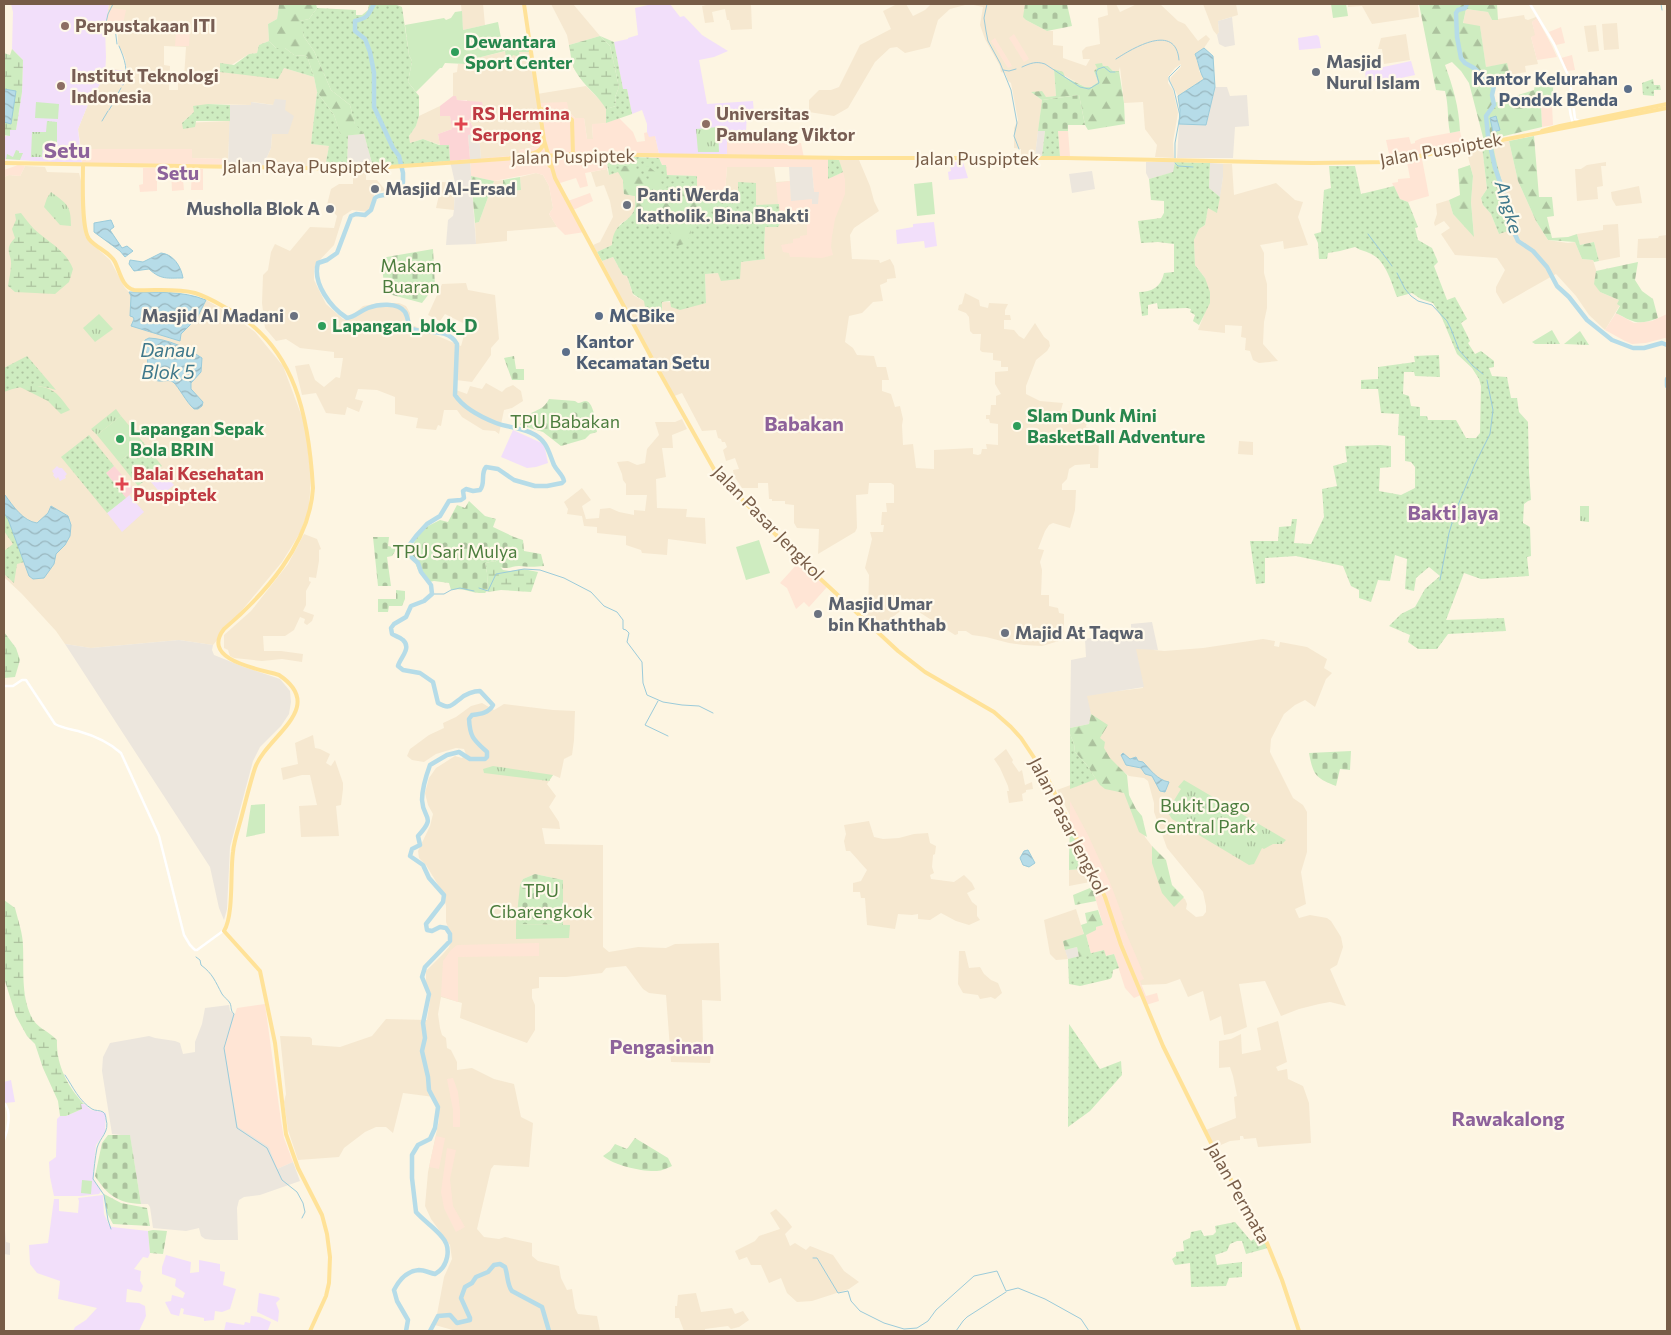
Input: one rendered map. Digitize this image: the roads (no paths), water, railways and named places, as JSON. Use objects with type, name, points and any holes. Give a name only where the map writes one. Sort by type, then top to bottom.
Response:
[{"type":"main road","name":"Jalan Pasar Jengkol","points":[[524,4],[542,111],[544,140],[552,168],[562,192],[715,471],[799,559],[882,638],[925,672],[965,694],[1003,719],[1021,738],[1047,777],[1105,897],[1128,961],[1170,1058]]},
{"type":"main road","points":[[1574,125],[1586,121],[1667,106]]},
{"type":"main road","points":[[1574,125],[1667,106]]},
{"type":"main road","points":[[542,111],[562,113],[572,120],[573,154]]},
{"type":"main road","name":"Jalan Puspiptek","points":[[399,166],[573,154],[846,158],[1066,158],[1376,163],[1403,160],[1574,125]]},
{"type":"main road","points":[[501,159],[538,152],[543,148],[544,140]]},
{"type":"main road","points":[[522,158],[541,159],[552,168]]},
{"type":"main road","name":"Jalan Raya Puspiptek","points":[[4,163],[360,169],[399,166]]},
{"type":"main road","points":[[84,165],[85,231],[91,241],[115,260],[128,288],[134,290],[178,290],[200,295],[215,301],[251,323],[270,342],[288,369],[306,421],[313,488],[308,520],[276,577],[254,603],[220,634],[218,643],[220,652],[228,658],[279,675],[295,691],[297,699],[296,714],[266,749],[255,766],[233,851],[229,908],[224,931],[260,971],[275,1043],[286,1134],[298,1168],[322,1215],[327,1234],[330,1257],[329,1283],[326,1296],[310,1331]]},
{"type":"main road","name":"Jalan Permata","points":[[1170,1058],[1216,1155],[1265,1238],[1282,1280],[1299,1331]]},
{"type":"street","points":[[1530,4],[1554,44],[1569,78],[1570,108],[1574,125]]},
{"type":"street","points":[[1570,91],[1575,119],[1586,121]]},
{"type":"street","points":[[4,686],[13,686],[22,680],[26,680],[55,724],[89,736],[114,747],[121,753],[159,836],[184,935],[188,943],[197,950],[224,931]]},
{"type":"street","points":[[4,1103],[7,1108],[8,1127],[4,1140]]},
{"type":"water","points":[[1204,48],[1213,56],[1215,87],[1206,125],[1179,124],[1178,96],[1204,79],[1195,54]]},
{"type":"water","points":[[4,89],[16,91],[11,124],[4,122]]},
{"type":"water","points":[[1496,116],[1500,130],[1493,132],[1490,118]]},
{"type":"water","points":[[111,220],[114,227],[110,230],[122,248],[127,246],[133,251],[125,257],[120,251],[94,232],[94,223]]},
{"type":"water","points":[[161,253],[176,261],[183,278],[161,277],[149,269],[134,271],[129,264],[130,260],[143,262]]},
{"type":"water","points":[[129,292],[178,293],[206,300],[197,318],[181,334],[180,341],[131,326],[134,319],[130,316],[131,296]]},
{"type":"water","name":"Danau Blok 5","points":[[149,338],[177,345],[202,358],[201,372],[191,383],[191,389],[203,402],[202,406],[198,409],[194,409],[191,406],[173,382],[153,379],[148,367],[147,353],[143,345],[145,340]]},
{"type":"water","points":[[4,495],[19,512],[32,522],[37,523],[48,513],[51,506],[68,516],[71,525],[70,536],[65,545],[56,554],[54,564],[44,578],[33,579],[29,576],[8,519],[4,513]]},
{"type":"water","points":[[1123,753],[1130,759],[1136,757],[1138,761],[1143,762],[1157,777],[1169,782],[1165,792],[1160,791],[1152,776],[1145,774],[1141,768],[1126,765],[1121,755]]},
{"type":"water","points":[[1028,850],[1035,863],[1029,867],[1023,865],[1020,858],[1024,851]]},
{"type":"waterway","points":[[113,4],[105,27],[115,28],[117,44]]},
{"type":"waterway","points":[[374,4],[367,16],[355,21],[355,31],[365,39],[370,52],[374,73],[374,107],[393,148],[399,156],[403,182],[401,189],[396,193],[375,198],[371,210],[365,215],[356,214],[351,216],[337,253],[327,260],[318,263],[317,271],[320,287],[335,308],[347,318],[372,307],[393,305],[405,312],[410,328],[441,333],[453,338],[457,344],[455,395],[473,412],[496,423],[535,435],[546,446],[554,465],[564,481],[547,486],[535,486],[514,480],[498,469],[486,467],[480,490],[466,489],[463,491],[464,498],[449,501],[440,516],[427,524],[407,548],[408,554],[418,563],[421,572],[431,585],[432,594],[424,601],[411,606],[406,617],[391,628],[392,634],[403,640],[406,646],[405,653],[398,666],[403,670],[420,673],[433,682],[438,703],[450,706],[467,694],[480,691],[493,705],[487,711],[472,715],[469,719],[470,730],[474,738],[487,752],[485,759],[470,759],[459,752],[447,755],[430,765],[423,787],[422,800],[428,821],[418,836],[420,845],[412,849],[410,856],[423,865],[429,878],[444,895],[443,902],[426,924],[427,930],[432,931],[440,927],[446,928],[450,934],[450,941],[425,967],[422,977],[429,994],[423,1023],[425,1038],[422,1051],[429,1090],[438,1107],[435,1128],[430,1139],[418,1145],[412,1155],[412,1178],[416,1212],[442,1237],[448,1252],[446,1262],[435,1274],[421,1270],[411,1272],[398,1283],[394,1290],[397,1301],[408,1320],[406,1331]]},
{"type":"waterway","points":[[987,4],[984,18],[988,41],[1000,63],[1011,90],[1017,123],[1014,136],[1019,149]]},
{"type":"waterway","name":"Angke","points":[[1467,4],[1465,8],[1458,10],[1456,13],[1457,37],[1461,58],[1494,86],[1492,95],[1494,105],[1486,116],[1488,136],[1495,168],[1509,207],[1512,228],[1518,241],[1533,251],[1547,267],[1557,286],[1569,297],[1587,320],[1612,340],[1633,348],[1644,348],[1662,343],[1667,345]]},
{"type":"waterway","points":[[1661,4],[1662,10]]},
{"type":"waterway","points":[[1116,59],[1143,44],[1162,40],[1170,42],[1176,49],[1179,60]]},
{"type":"waterway","points":[[119,46],[123,56],[126,75],[123,85]]},
{"type":"waterway","points":[[1022,67],[1034,63],[1045,64],[1080,87],[1089,89],[1099,83],[1096,72],[1098,69],[1104,67],[1110,72],[1115,72]]},
{"type":"waterway","points":[[1175,158],[1175,143],[1180,116],[1169,77],[1180,66]]},
{"type":"waterway","points":[[1003,70],[1016,69]]},
{"type":"waterway","points":[[116,97],[121,88]]},
{"type":"waterway","points":[[109,110],[115,100]]},
{"type":"waterway","points":[[102,121],[108,111]]},
{"type":"waterway","points":[[1175,163],[1178,166],[1193,167]]},
{"type":"waterway","points":[[1368,234],[1392,266]]},
{"type":"waterway","points":[[1397,273],[1411,296],[1418,301],[1432,305],[1447,321],[1459,350],[1483,374]]},
{"type":"waterway","name":"Angke","points":[[1667,379],[1667,386]]},
{"type":"waterway","points":[[1440,580],[1449,533],[1456,510],[1490,434],[1493,410],[1487,380]]},
{"type":"waterway","points":[[479,588],[488,591],[496,574],[524,569],[540,570],[564,578],[591,592],[604,606],[617,612],[623,620],[623,629],[629,633],[627,642],[642,662],[643,683],[647,695],[663,702],[699,706],[713,713]]},
{"type":"waterway","points":[[432,594],[444,594],[460,588],[474,591]]},
{"type":"waterway","points":[[658,701],[645,725],[668,736]]},
{"type":"waterway","points":[[196,957],[230,1003],[234,1014],[224,1048],[237,1128],[267,1148],[282,1180],[297,1192],[303,1203],[305,1212],[302,1218]]},
{"type":"waterway","points":[[65,1075],[83,1102],[93,1110],[103,1112],[106,1116],[107,1127],[98,1144],[93,1179],[104,1195],[111,1229]]},
{"type":"waterway","points":[[813,1258],[817,1258],[838,1293],[848,1291],[851,1301],[860,1311],[884,1323],[904,1329],[917,1328],[928,1321],[936,1310],[974,1276],[997,1271],[1006,1291],[1018,1288],[1045,1299],[1081,1319],[1089,1331]]},
{"type":"waterway","points":[[430,1331],[438,1316],[450,1315],[457,1323],[470,1320],[461,1298],[465,1287],[472,1283],[476,1277],[488,1272],[494,1265],[500,1264],[505,1267],[512,1291],[542,1307],[549,1331]]},
{"type":"waterway","points":[[956,1331],[967,1317],[1006,1292]]},
{"type":"place","name":"Perpustakaan ITI","points":[[65,26]]},
{"type":"place","name":"Dewantara Sport Center","points":[[455,52]]},
{"type":"place","name":"Masjid Nurul Islam","points":[[1316,72]]},
{"type":"place","name":"Institut Teknologi Indonesia","points":[[61,86]]},
{"type":"place","name":"Kantor Kelurahan Pondok Benda","points":[[1628,89]]},
{"type":"place","name":"RS Hermina Serpong","points":[[461,124]]},
{"type":"place","name":"Universitas Pamulang Viktor","points":[[706,124]]},
{"type":"place","name":"Masjid Al-Ersad","points":[[375,189]]},
{"type":"place","name":"Panti Werda katholik. Bina Bhakti","points":[[627,205]]},
{"type":"place","name":"Musholla Blok A","points":[[330,209]]},
{"type":"place","name":"Masjid Al Madani","points":[[294,316]]},
{"type":"place","name":"MCBike","points":[[599,316]]},
{"type":"place","name":"Lapangan_blok_D","points":[[322,326]]},
{"type":"place","name":"Kantor Kecamatan Setu","points":[[566,352]]},
{"type":"place","name":"Slam Dunk Mini BasketBall Adventure","points":[[1017,426]]},
{"type":"place","name":"Lapangan Sepak Bola BRIN","points":[[120,439]]},
{"type":"place","name":"Balai Kesehatan Puspiptek","points":[[122,484]]},
{"type":"place","name":"Masjid Umar bin Khaththab","points":[[818,614]]},
{"type":"place","name":"Majid At Taqwa","points":[[1005,633]]},
{"type":"district","name":"Setu","points":[[67,150]]},
{"type":"district","name":"Setu","points":[[178,173]]},
{"type":"district","name":"Babakan","points":[[804,424]]},
{"type":"district","name":"Bakti Jaya","points":[[1453,513]]},
{"type":"district","name":"Pengasinan","points":[[662,1047]]},
{"type":"district","name":"Rawakalong","points":[[1508,1119]]},
{"type":"park label","name":"Makam Buaran","points":[[411,276]]},
{"type":"park label","name":"TPU Babakan","points":[[565,422]]},
{"type":"park label","name":"TPU Sari Mulya","points":[[455,552]]},
{"type":"park label","name":"Bukit Dago Central Park","points":[[1205,816]]},
{"type":"park label","name":"TPU Cibarengkok","points":[[541,901]]}]
